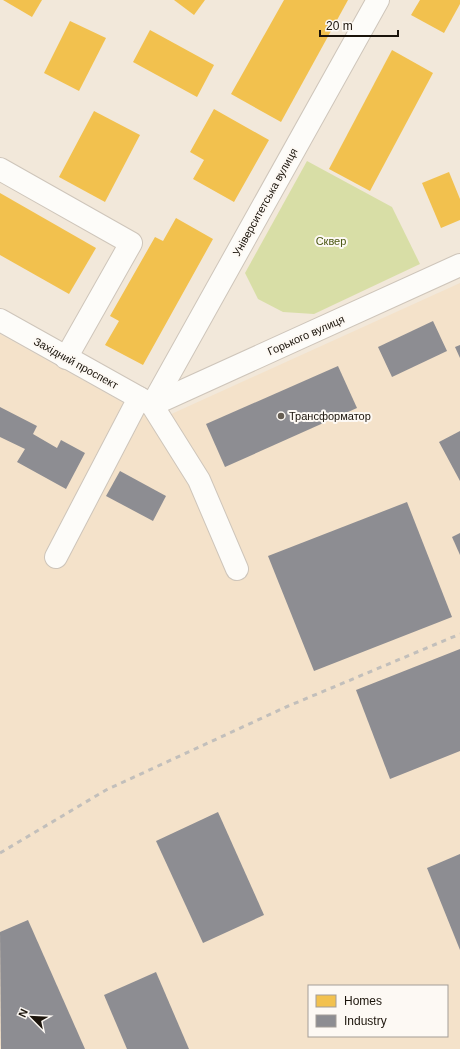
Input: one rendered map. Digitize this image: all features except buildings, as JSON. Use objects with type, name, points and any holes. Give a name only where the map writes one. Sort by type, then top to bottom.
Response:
[{"type":"street","name":"Університетська вулиця","points":[[56,556],[378,0]]},
{"type":"street","points":[[0,170],[131,242],[66,358]]},
{"type":"street","name":"Горького вулиця","points":[[146,401],[460,264]]},
{"type":"street","name":"Західний проспект","points":[[0,320],[66,358],[146,401]]},
{"type":"street","points":[[146,401],[199,480],[237,569]]},
{"type":"shaded area","points":[[460,283],[460,1049],[0,1049],[0,334],[156,421]]},
{"type":"green space","name":"Сквер","points":[[307,161],[392,207],[420,264],[314,314],[283,312],[258,299],[245,273]]},
{"type":"railway","points":[[0,853],[106,790],[286,707],[460,634]]},
{"type":"place","name":"Трансформатор","points":[[281,416]]}]
